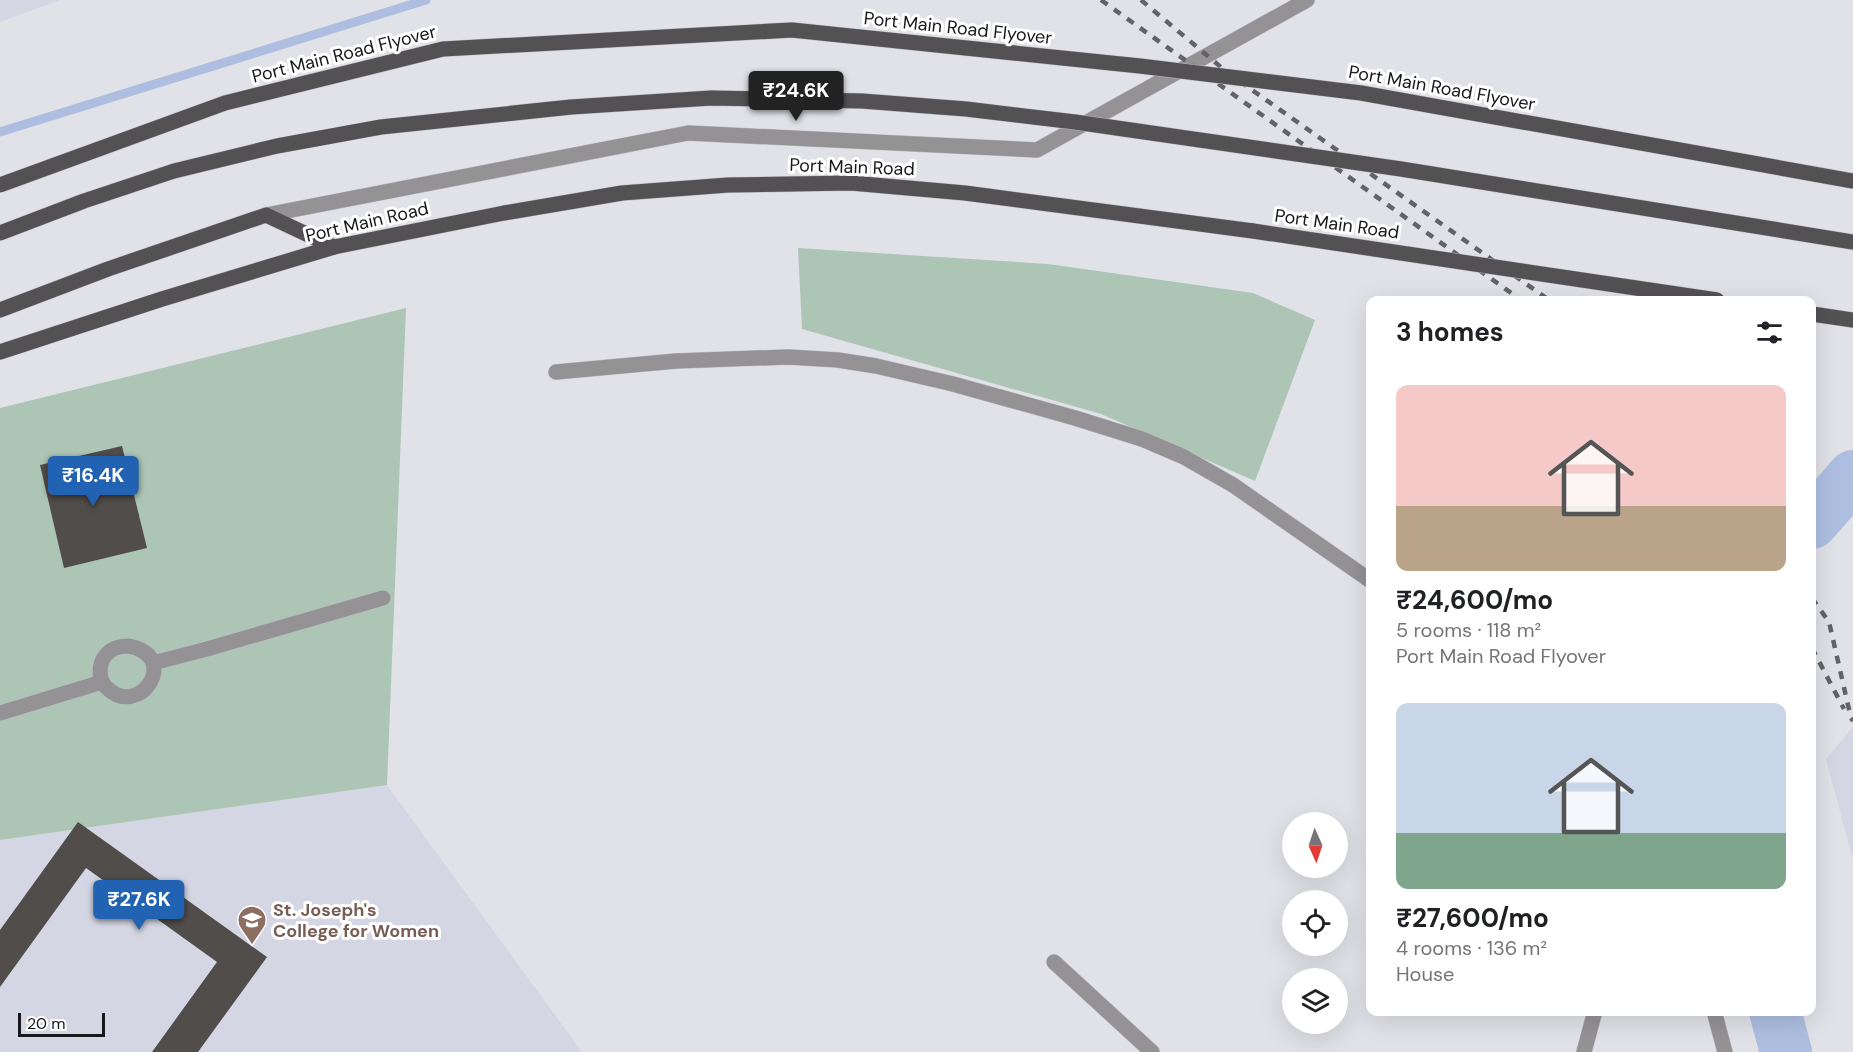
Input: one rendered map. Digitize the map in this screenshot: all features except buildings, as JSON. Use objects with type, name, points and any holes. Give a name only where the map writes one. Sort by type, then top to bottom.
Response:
[{"type":"main road","name":"Port Main Road Flyover","points":[[0,185],[225,103],[443,49],[792,30],[1140,66],[1361,93],[1853,181]]},
{"type":"main road","points":[[0,233],[84,201],[174,171],[277,146],[393,126],[571,107],[711,98],[862,101],[966,109],[1075,122],[1401,170],[1853,242]]},
{"type":"main road","name":"Port Main Road","points":[[0,352],[162,299],[334,247],[504,213],[622,193],[728,184],[851,183],[953,192],[1253,231],[1690,296]]},
{"type":"main road","points":[[0,310],[108,269],[266,214],[334,247]]},
{"type":"main road","points":[[1816,315],[1853,320]]},
{"type":"street","points":[[266,214],[688,133],[1037,150],[1307,0]]},
{"type":"street","points":[[556,372],[676,361],[788,357],[838,360],[876,366],[953,384],[1075,418],[1142,440],[1184,457],[1233,485],[1366,578]]},
{"type":"street","points":[[153,663],[207,650],[383,598]]},
{"type":"street","points":[[118,647],[140,648],[149,654],[153,663],[152,682],[138,694],[117,695],[102,682],[101,664],[106,655],[118,647]]},
{"type":"street","points":[[0,713],[102,682]]},
{"type":"street","points":[[1054,962],[1152,1052]]},
{"type":"street","points":[[1584,1052],[1594,1016]]},
{"type":"street","points":[[1715,1016],[1725,1052]]},
{"type":"shaded area","points":[[0,0],[60,0],[0,22]]},
{"type":"shaded area","points":[[1853,727],[1853,860],[1826,759]]},
{"type":"shaded area","name":"St. Joseph's College for Women","points":[[387,785],[582,1052],[0,1052],[0,840]]},
{"type":"green space","points":[[798,248],[1048,264],[1253,293],[1315,320],[1255,481],[1101,414],[802,329]]},
{"type":"green space","points":[[406,308],[387,785],[0,840],[0,408]]},
{"type":"waterway","points":[[0,132],[426,0]]},
{"type":"waterway","points":[[1816,518],[1853,476]]},
{"type":"waterway","points":[[1776,1016],[1786,1052]]},
{"type":"railway","points":[[1101,0],[1515,296]]},
{"type":"railway","points":[[1141,0],[1228,73],[1543,296]]},
{"type":"railway","points":[[1816,604],[1829,622],[1853,721]]},
{"type":"railway","points":[[1816,656],[1844,709]]},
{"type":"place","name":"St. Joseph's College for Women","points":[[252,946]]}]
